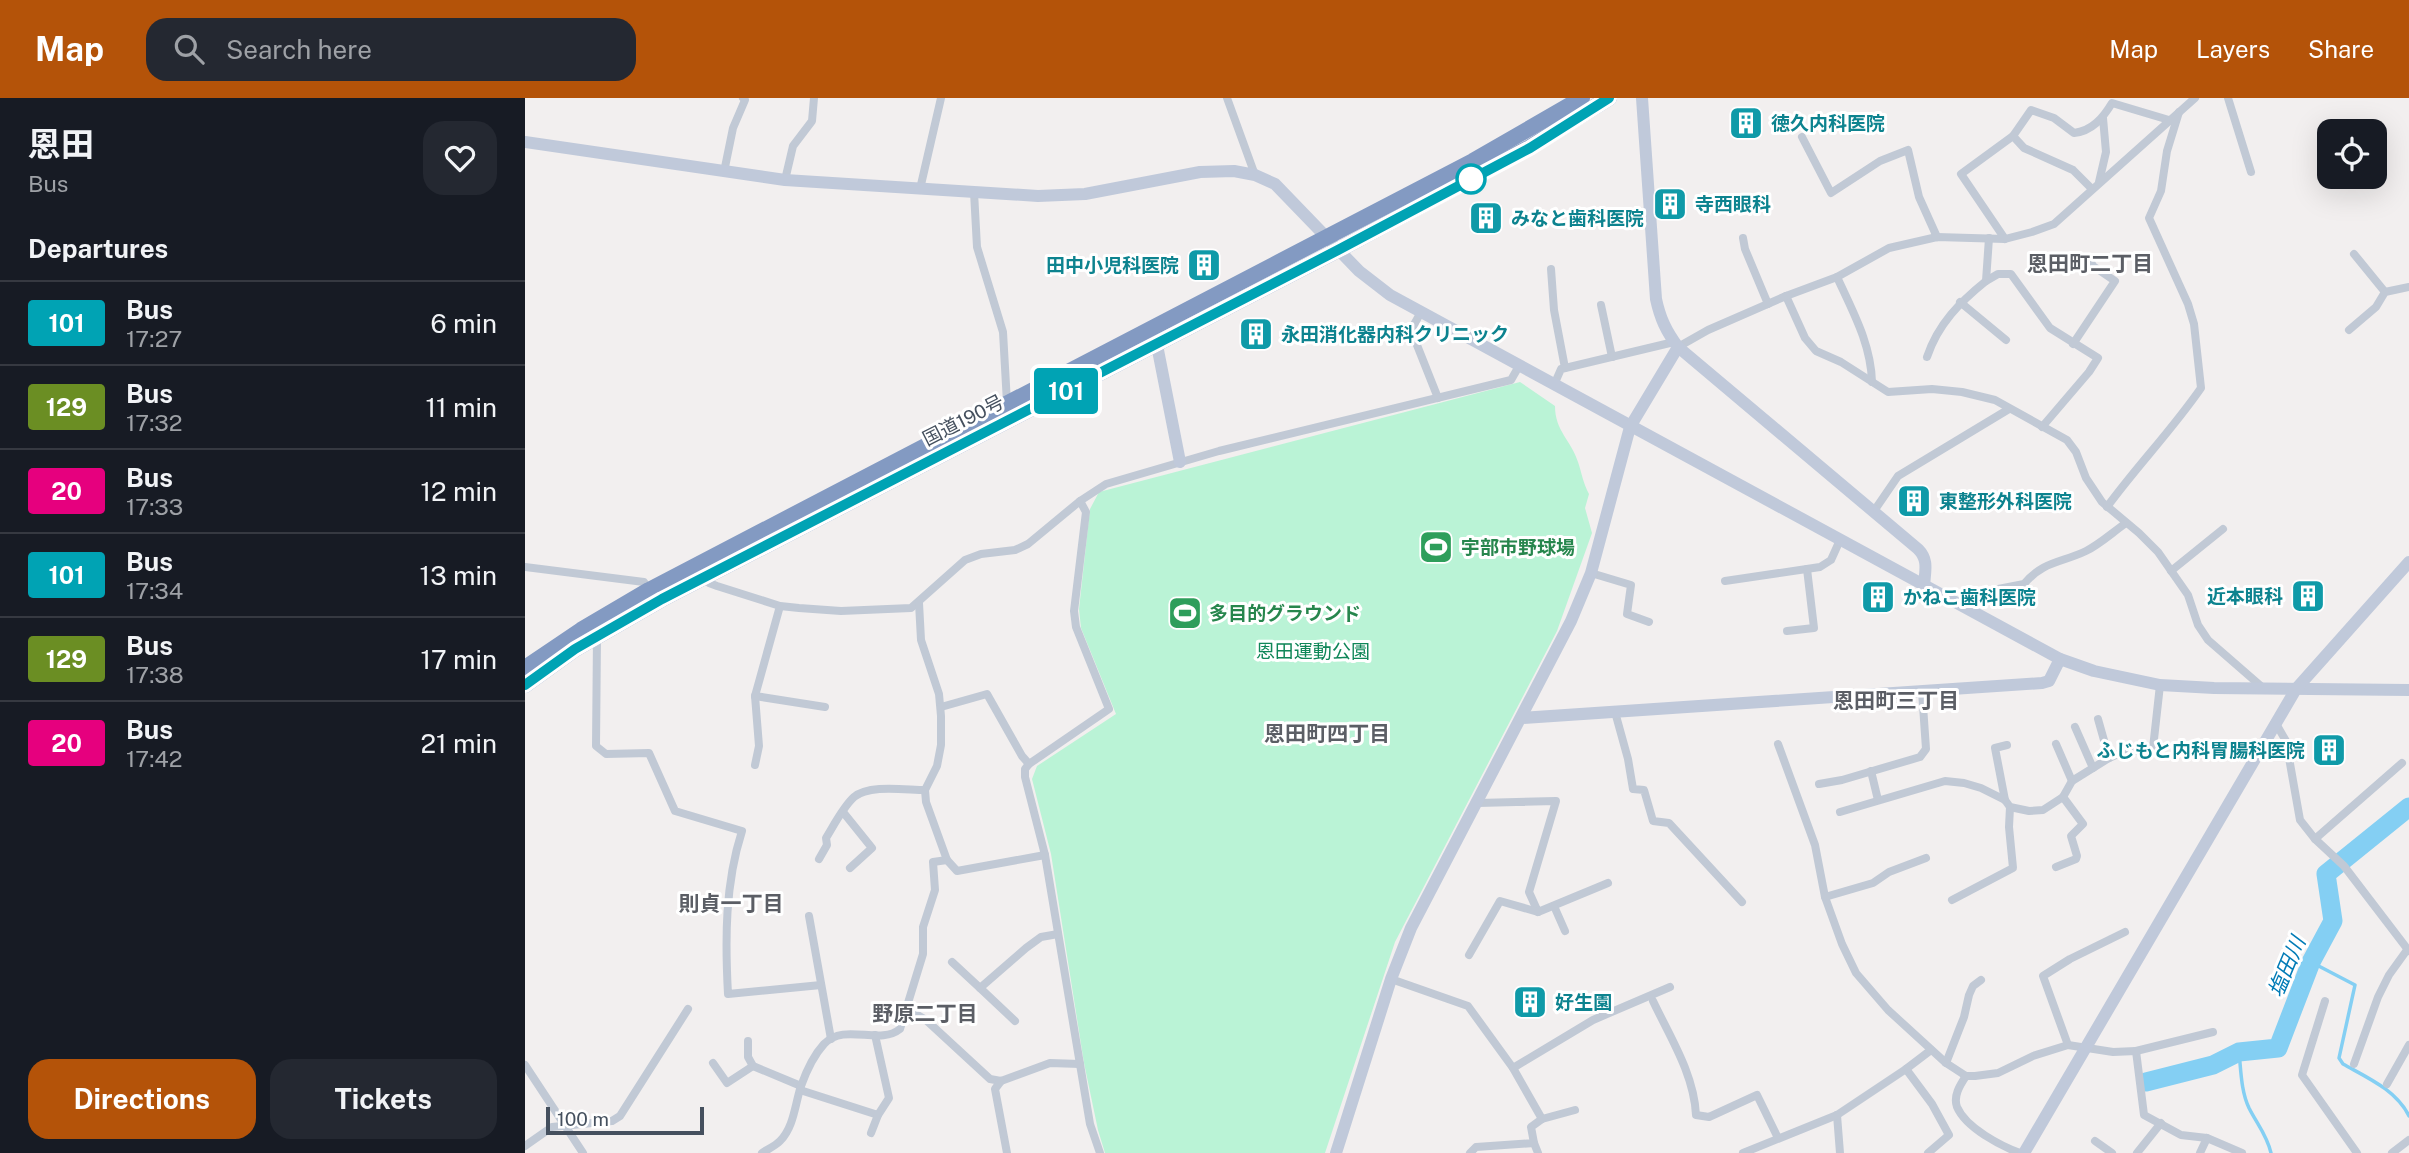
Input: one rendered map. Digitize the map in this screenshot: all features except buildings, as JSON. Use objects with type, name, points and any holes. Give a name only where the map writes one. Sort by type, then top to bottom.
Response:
[{"type":"highway","name":"国道190号","points":[[525,668],[581,629],[649,590],[700,571],[1155,336],[1326,238],[1476,159],[1582,98]]},
{"type":"highway","name":"国道190号","points":[[525,685],[700,571],[1007,403],[1338,250],[1530,148],[1609,98]]},
{"type":"street","points":[[724,172],[733,128],[745,100],[743,98]]},
{"type":"street","points":[[785,180],[793,146],[812,121],[814,98]]},
{"type":"street","points":[[920,189],[941,98]]},
{"type":"street","points":[[1227,98],[1255,174]]},
{"type":"street","points":[[1642,98],[1655,299],[1660,319],[1676,345],[1925,556],[1924,586]]},
{"type":"street","points":[[1555,385],[1562,369],[1676,345],[1786,296],[1837,277],[1889,248],[1937,237],[2005,239],[2054,224],[2091,188],[2195,98]]},
{"type":"street","points":[[2228,98],[2251,172]]},
{"type":"street","points":[[2005,239],[1961,174],[2013,136],[2031,110],[2054,118],[2074,133],[2083,132],[2103,118],[2112,103],[2169,120]]},
{"type":"street","points":[[2107,507],[2123,484],[2178,421],[2201,388],[2194,324],[2188,304],[2149,218],[2161,191],[2167,151],[2179,110]]},
{"type":"street","points":[[2099,182],[2106,152],[2103,118]]},
{"type":"street","points":[[2013,136],[2024,148],[2073,170],[2091,188]]},
{"type":"street","points":[[1802,137],[1832,193],[1880,161],[1908,150],[1919,197],[1937,237]]},
{"type":"street","points":[[525,142],[785,180],[1062,196],[1086,194],[1200,172],[1234,171],[1255,174],[1275,184],[1338,250],[1380,288],[1630,427],[2060,659],[2160,685],[2409,690]]},
{"type":"street","points":[[974,192],[977,247],[1003,332],[1007,403]]},
{"type":"street","points":[[1743,238],[1768,304]]},
{"type":"street","points":[[1986,281],[1989,238]]},
{"type":"street","points":[[2354,254],[2385,292]]},
{"type":"street","points":[[2073,344],[2115,281],[2094,266],[2089,258]]},
{"type":"street","points":[[1551,269],[1554,310],[1565,368]]},
{"type":"street","points":[[1927,357],[1942,325],[1960,302],[1998,274],[2011,274],[2050,328],[2098,358],[2042,427]]},
{"type":"street","points":[[1837,277],[1868,347],[1872,363],[1872,382]]},
{"type":"street","points":[[2349,330],[2376,307],[2385,292],[2409,286]]},
{"type":"street","points":[[1786,296],[1805,338],[1816,351],[1841,362],[1888,392],[1932,389],[1962,392],[1994,400],[2067,440],[2076,453],[2086,478],[2107,507],[2148,541],[2188,595],[2198,625],[2208,640],[2264,688]]},
{"type":"street","points":[[1960,302],[2006,340]]},
{"type":"street","points":[[1601,305],[1612,357]]},
{"type":"street","points":[[1421,312],[1411,330],[1438,398]]},
{"type":"street","points":[[1155,336],[1180,462]]},
{"type":"street","points":[[1336,1153],[1391,979],[1411,928],[1571,621],[1591,573],[1630,427],[1676,345]]},
{"type":"street","points":[[700,571],[717,586],[780,606],[841,611],[911,608],[965,560],[981,554],[1015,550],[1028,544],[1080,501],[1106,484],[1180,462],[1511,380],[1519,366]]},
{"type":"street","points":[[1874,511],[1898,476],[2009,409]]},
{"type":"street","points":[[1080,501],[1086,512],[1074,611],[1076,627],[1109,709],[1029,764],[1025,769],[1025,777],[1045,855],[1090,1124],[1100,1153]]},
{"type":"street","points":[[1993,590],[2024,583],[2038,569],[2086,551],[2126,523]]},
{"type":"street","points":[[2171,571],[2223,528]]},
{"type":"street","points":[[1725,581],[1820,567],[1831,560],[1840,540]]},
{"type":"street","points":[[1966,1076],[1957,1089],[1957,1107],[1968,1121],[1988,1138],[2002,1147],[2022,1153],[2296,689],[2409,562]]},
{"type":"street","points":[[525,567],[644,582],[649,590]]},
{"type":"street","points":[[1787,631],[1814,628],[1807,569]]},
{"type":"street","points":[[1591,573],[1631,585],[1627,614],[1649,622]]},
{"type":"street","points":[[919,603],[921,640],[941,707],[941,745],[937,766],[925,790],[926,802],[947,860],[957,871],[1045,855]]},
{"type":"street","points":[[755,765],[759,746],[755,696],[780,606]]},
{"type":"street","points":[[597,636],[596,746],[606,754],[649,753],[675,811],[742,831],[732,872],[725,940],[728,994],[821,985]]},
{"type":"street","points":[[1522,718],[2042,683],[2049,681],[2060,659]]},
{"type":"street","points":[[1840,812],[1945,781],[1981,788],[2007,803],[2029,811],[2043,810],[2063,796],[2072,781],[2109,758],[2120,753],[2153,748],[2160,685]]},
{"type":"street","points":[[1819,783],[1842,780],[1920,757],[1926,749],[1922,691]]},
{"type":"street","points":[[941,707],[987,694],[1021,756],[1029,764]]},
{"type":"street","points":[[755,696],[825,707]]},
{"type":"street","points":[[1615,712],[1633,789],[1644,790],[1654,821],[1669,822],[1742,902]]},
{"type":"street","points":[[2098,719],[2109,758]]},
{"type":"street","points":[[2275,722],[2285,741],[2300,820],[2315,839],[2342,863],[2408,950],[2389,975],[2378,997],[2354,1064]]},
{"type":"street","points":[[2075,727],[2093,768]]},
{"type":"street","points":[[1777,744],[1815,845],[1825,897],[1856,973],[1888,1010],[1946,1063],[1966,1076],[1998,1073],[2033,1056],[2067,1045],[2113,1052],[2136,1051],[2213,1032]]},
{"type":"street","points":[[2056,744],[2072,781]]},
{"type":"street","points":[[1952,900],[2013,868],[2007,803],[1995,748],[2007,745]]},
{"type":"street","points":[[2315,839],[2402,763]]},
{"type":"street","points":[[1871,771],[1878,800]]},
{"type":"street","points":[[819,859],[827,845],[826,838],[852,798],[871,789],[925,790]]},
{"type":"street","points":[[2056,866],[2076,859],[2070,836],[2083,824],[2063,796]]},
{"type":"street","points":[[1478,803],[1556,801],[1529,892],[1538,912]]},
{"type":"street","points":[[843,811],[872,848],[849,868]]},
{"type":"street","points":[[1825,897],[1873,883],[1889,872],[1926,859]]},
{"type":"street","points":[[762,1153],[781,1140],[792,1121],[800,1088],[813,1058],[831,1039],[860,1034],[884,1037],[893,1035],[900,1029],[923,954],[923,927],[935,890],[933,862],[947,860]]},
{"type":"street","points":[[1469,955],[1500,901],[1538,912],[1608,883]]},
{"type":"street","points":[[1553,906],[1565,931]]},
{"type":"street","points":[[809,916],[831,1039]]},
{"type":"street","points":[[2067,1045],[2043,976],[2070,959],[2105,947],[2125,932]]},
{"type":"street","points":[[980,988],[1041,937],[1058,934]]},
{"type":"street","points":[[953,962],[1016,1021]]},
{"type":"street","points":[[1391,979],[1468,1006],[1513,1068],[1542,1119]]},
{"type":"street","points":[[1946,1063],[1973,986],[1982,980]]},
{"type":"street","points":[[1513,1068],[1593,1020],[1670,987]]},
{"type":"street","points":[[1653,1001],[1687,1073],[1695,1099],[1696,1115],[1709,1117],[1757,1095],[1778,1138]]},
{"type":"street","points":[[2325,1001],[2302,1075],[2357,1153]]},
{"type":"street","points":[[525,1146],[552,1127],[612,1121],[620,1116],[688,1009]]},
{"type":"street","points":[[907,1009],[926,1020],[990,1079],[1001,1081]]},
{"type":"street","points":[[871,1133],[889,1098],[875,1035]]},
{"type":"street","points":[[748,1041],[748,1057],[753,1066],[800,1088],[878,1115]]},
{"type":"street","points":[[2388,1084],[2409,1045]]},
{"type":"street","points":[[1743,1153],[1837,1115],[1931,1050]]},
{"type":"street","points":[[2136,1051],[2144,1115],[2181,1135],[2207,1138],[2242,1153]]},
{"type":"street","points":[[713,1063],[727,1083],[753,1066]]},
{"type":"street","points":[[1007,1153],[995,1088],[1001,1081],[1050,1063],[1080,1064]]},
{"type":"street","points":[[525,1065],[583,1153]]},
{"type":"street","points":[[1906,1069],[1932,1104],[1952,1138],[1928,1153]]},
{"type":"street","points":[[1538,1153],[1531,1127],[1542,1119],[1576,1110]]},
{"type":"street","points":[[1837,1115],[1840,1153]]},
{"type":"street","points":[[2137,1153],[2161,1124]]},
{"type":"street","points":[[2200,1153],[2207,1138]]},
{"type":"street","points":[[2392,1153],[2409,1140]]},
{"type":"street","points":[[2095,1141],[2112,1153]]},
{"type":"street","points":[[1470,1153],[1476,1147],[1534,1143]]},
{"type":"green space","name":"恩田運動公園","points":[[1520,382],[1555,406],[1560,429],[1575,454],[1589,494],[1585,508],[1592,533],[1557,631],[1395,942],[1325,1153],[1105,1153],[1084,1063],[1051,854],[1032,779],[1037,766],[1116,714],[1081,628],[1079,609],[1090,509],[1099,492]]},
{"type":"waterway","name":"塩田川","points":[[2146,1082],[2213,1065],[2239,1052],[2278,1048],[2311,962],[2333,921],[2326,874],[2409,807]]},
{"type":"waterway","points":[[2311,962],[2355,985],[2339,1058],[2343,1064],[2389,1092],[2409,1116]]},
{"type":"waterway","points":[[2239,1052],[2246,1101],[2271,1153]]},
{"type":"bus line","name":"101","points":[[525,685],[575,649],[662,599],[1338,250],[1530,148],[1609,98]]},
{"type":"place","name":"徳久内科医院","points":[[1746,123]]},
{"type":"place","name":"寺西眼科","points":[[1670,204]]},
{"type":"place","name":"みなと歯科医院","points":[[1486,218]]},
{"type":"place","name":"田中小児科医院","points":[[1204,265]]},
{"type":"place","name":"永田消化器内科クリニック","points":[[1256,334]]},
{"type":"place","name":"東整形外科医院","points":[[1914,501]]},
{"type":"place","name":"宇部市野球場","points":[[1436,547]]},
{"type":"place","name":"近本眼科","points":[[2308,596]]},
{"type":"place","name":"かねこ歯科医院","points":[[1878,597]]},
{"type":"place","name":"多目的グラウンド","points":[[1185,613]]},
{"type":"place","name":"ふじもと内科胃腸科医院","points":[[2329,750]]},
{"type":"place","name":"好生園","points":[[1530,1002]]},
{"type":"district","name":"恩田町二丁目","points":[[2090,264]]},
{"type":"district","name":"恩田町三丁目","points":[[1896,701]]},
{"type":"district","name":"恩田町四丁目","points":[[1327,734]]},
{"type":"district","name":"則貞一丁目","points":[[731,904]]},
{"type":"district","name":"野原二丁目","points":[[925,1014]]}]
